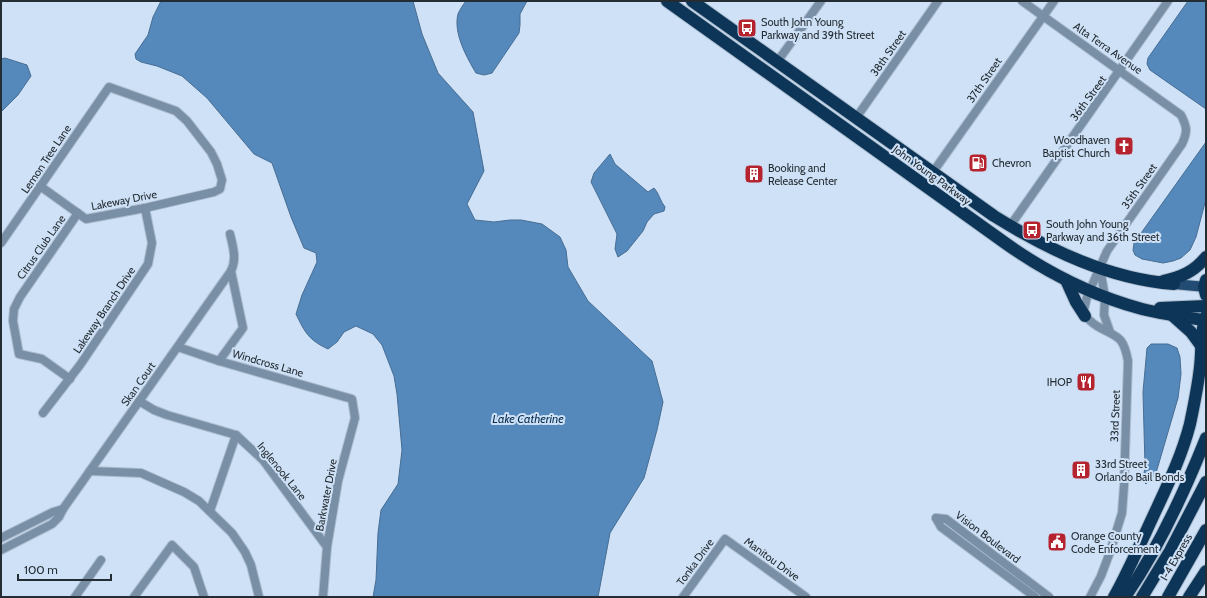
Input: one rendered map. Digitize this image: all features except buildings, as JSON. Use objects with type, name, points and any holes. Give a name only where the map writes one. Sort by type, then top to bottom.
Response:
[{"type":"highway","name":"John Young Parkway","points":[[667,1],[1014,250],[1066,280],[1105,297],[1141,309],[1172,315],[1206,318]]},
{"type":"highway","name":"John Young Parkway","points":[[692,1],[1010,226],[1050,248],[1100,268],[1156,283],[1174,284]]},
{"type":"highway","points":[[735,50],[767,61],[777,62]]},
{"type":"highway","points":[[901,168],[917,172],[932,172]]},
{"type":"highway","points":[[1156,283],[1180,278],[1190,273],[1197,268],[1206,257]]},
{"type":"highway","points":[[1066,280],[1076,302],[1085,316]]},
{"type":"highway","points":[[1141,309],[1206,306]]},
{"type":"highway","points":[[1172,315],[1191,332],[1202,347]]},
{"type":"highway","points":[[1114,597],[1127,574],[1170,481],[1182,451],[1195,399],[1206,318]]},
{"type":"highway","points":[[1125,597],[1170,521],[1206,438]]},
{"type":"highway","name":"I-4 Express","points":[[1142,597],[1170,551],[1206,482]]},
{"type":"highway","name":"I-4 Express","points":[[1168,597],[1206,530]]},
{"type":"highway","points":[[1190,597],[1206,571]]},
{"type":"main road","name":"John Young Parkway","points":[[1174,284],[1206,287]]},
{"type":"street","points":[[777,62],[821,1]]},
{"type":"street","name":"38th Street","points":[[856,118],[938,1]]},
{"type":"street","name":"Alta Terra Avenue","points":[[1022,1],[1181,115]]},
{"type":"street","name":"37th Street","points":[[932,172],[1054,1]]},
{"type":"street","name":"36th Street","points":[[1010,226],[1168,1]]},
{"type":"street","name":"Lemon Tree Lane","points":[[1,243],[109,86],[176,111],[187,121],[211,152],[217,164],[222,180],[220,189]]},
{"type":"street","name":"35th Street","points":[[1100,268],[1106,251],[1182,144],[1186,136],[1186,126],[1181,115]]},
{"type":"street","name":"Lakeway Drive","points":[[40,186],[86,218],[145,208],[214,192],[220,189]]},
{"type":"street","name":"Lakeway Branch Drive","points":[[44,414],[70,379],[148,264],[152,243],[145,208]]},
{"type":"street","name":"Citrus Club Lane","points":[[70,379],[42,359],[18,354],[13,321],[14,309],[20,297],[78,213]]},
{"type":"street","points":[[218,361],[243,328],[232,271],[234,266],[234,255],[230,234]]},
{"type":"street","points":[[1085,316],[1086,301],[1100,268]]},
{"type":"street","name":"33rd Street","points":[[1100,268],[1105,297],[1104,315],[1110,332]]},
{"type":"street","name":"Skan Court","points":[[1,550],[52,524],[58,517],[232,271]]},
{"type":"street","name":"33rd Street","points":[[1085,316],[1095,325],[1118,337],[1124,344],[1128,361],[1122,513],[1103,571],[1090,597]]},
{"type":"street","name":"Windcross Lane","points":[[178,347],[218,361],[352,399]]},
{"type":"street","name":"Barkwater Drive","points":[[323,597],[328,547],[338,481],[355,418],[352,399]]},
{"type":"street","name":"Inglenook Lane","points":[[139,401],[154,410],[167,415],[236,435],[263,460],[328,547]]},
{"type":"street","points":[[210,511],[236,435]]},
{"type":"street","points":[[90,471],[140,473],[184,492],[199,501],[232,533],[245,552],[251,564],[259,597]]},
{"type":"street","points":[[1,538],[53,512],[63,509]]},
{"type":"street","name":"Vision Boulevard","points":[[1035,597],[941,527],[936,518],[946,519],[1049,597]]},
{"type":"street","name":"Tonka Drive","points":[[683,597],[725,539]]},
{"type":"street","name":"Manitou Drive","points":[[725,539],[806,597]]},
{"type":"street","points":[[137,596],[172,545],[194,567],[204,597]]},
{"type":"street","points":[[75,597],[101,560]]},
{"type":"water","name":"Lake Catherine","points":[[161,1],[413,1],[422,34],[438,73],[473,112],[484,171],[467,204],[475,220],[494,222],[521,220],[542,224],[560,237],[566,250],[568,267],[588,301],[652,361],[663,402],[657,430],[644,478],[610,533],[598,597],[373,597],[376,580],[378,533],[381,510],[398,484],[402,450],[394,376],[382,345],[373,334],[356,326],[344,332],[337,342],[328,349],[308,335],[296,314],[302,295],[317,262],[316,253],[304,248],[291,217],[272,163],[254,154],[207,98],[182,76],[136,59],[135,54],[148,35],[153,17]]},
{"type":"water","points":[[466,1],[527,1],[520,14],[519,33],[492,73],[484,75],[476,73],[459,37],[457,29],[458,14]]},
{"type":"water","points":[[1188,1],[1206,1],[1206,109],[1150,70],[1147,64],[1148,58]]},
{"type":"water","points":[[5,58],[27,65],[31,76],[18,95],[1,112],[1,59]]},
{"type":"water","points":[[1206,142],[1206,199],[1196,237],[1190,250],[1181,258],[1163,263],[1142,259],[1135,255],[1133,250],[1134,243]]},
{"type":"water","points":[[610,154],[615,164],[648,192],[654,188],[665,207],[664,211],[654,214],[627,251],[618,257],[615,249],[617,234],[591,182],[594,173]]},
{"type":"water","points":[[1151,344],[1168,344],[1177,348],[1180,357],[1181,374],[1178,398],[1156,473],[1146,484],[1143,481],[1145,466],[1143,392],[1147,348]]},
{"type":"place","name":"South John Young Parkway and 39th Street","points":[[747,28]]},
{"type":"place","name":"Woodhaven Baptist Church","points":[[1124,146]]},
{"type":"place","name":"Chevron","points":[[978,163]]},
{"type":"place","name":"Booking and Release Center","points":[[754,174]]},
{"type":"place","name":"South John Young Parkway and 36th Street","points":[[1032,230]]},
{"type":"place","name":"IHOP","points":[[1086,382]]},
{"type":"place","name":"33rd Street Orlando Bail Bonds","points":[[1081,470]]},
{"type":"place","name":"Orange County Code Enforcement","points":[[1057,542]]}]
